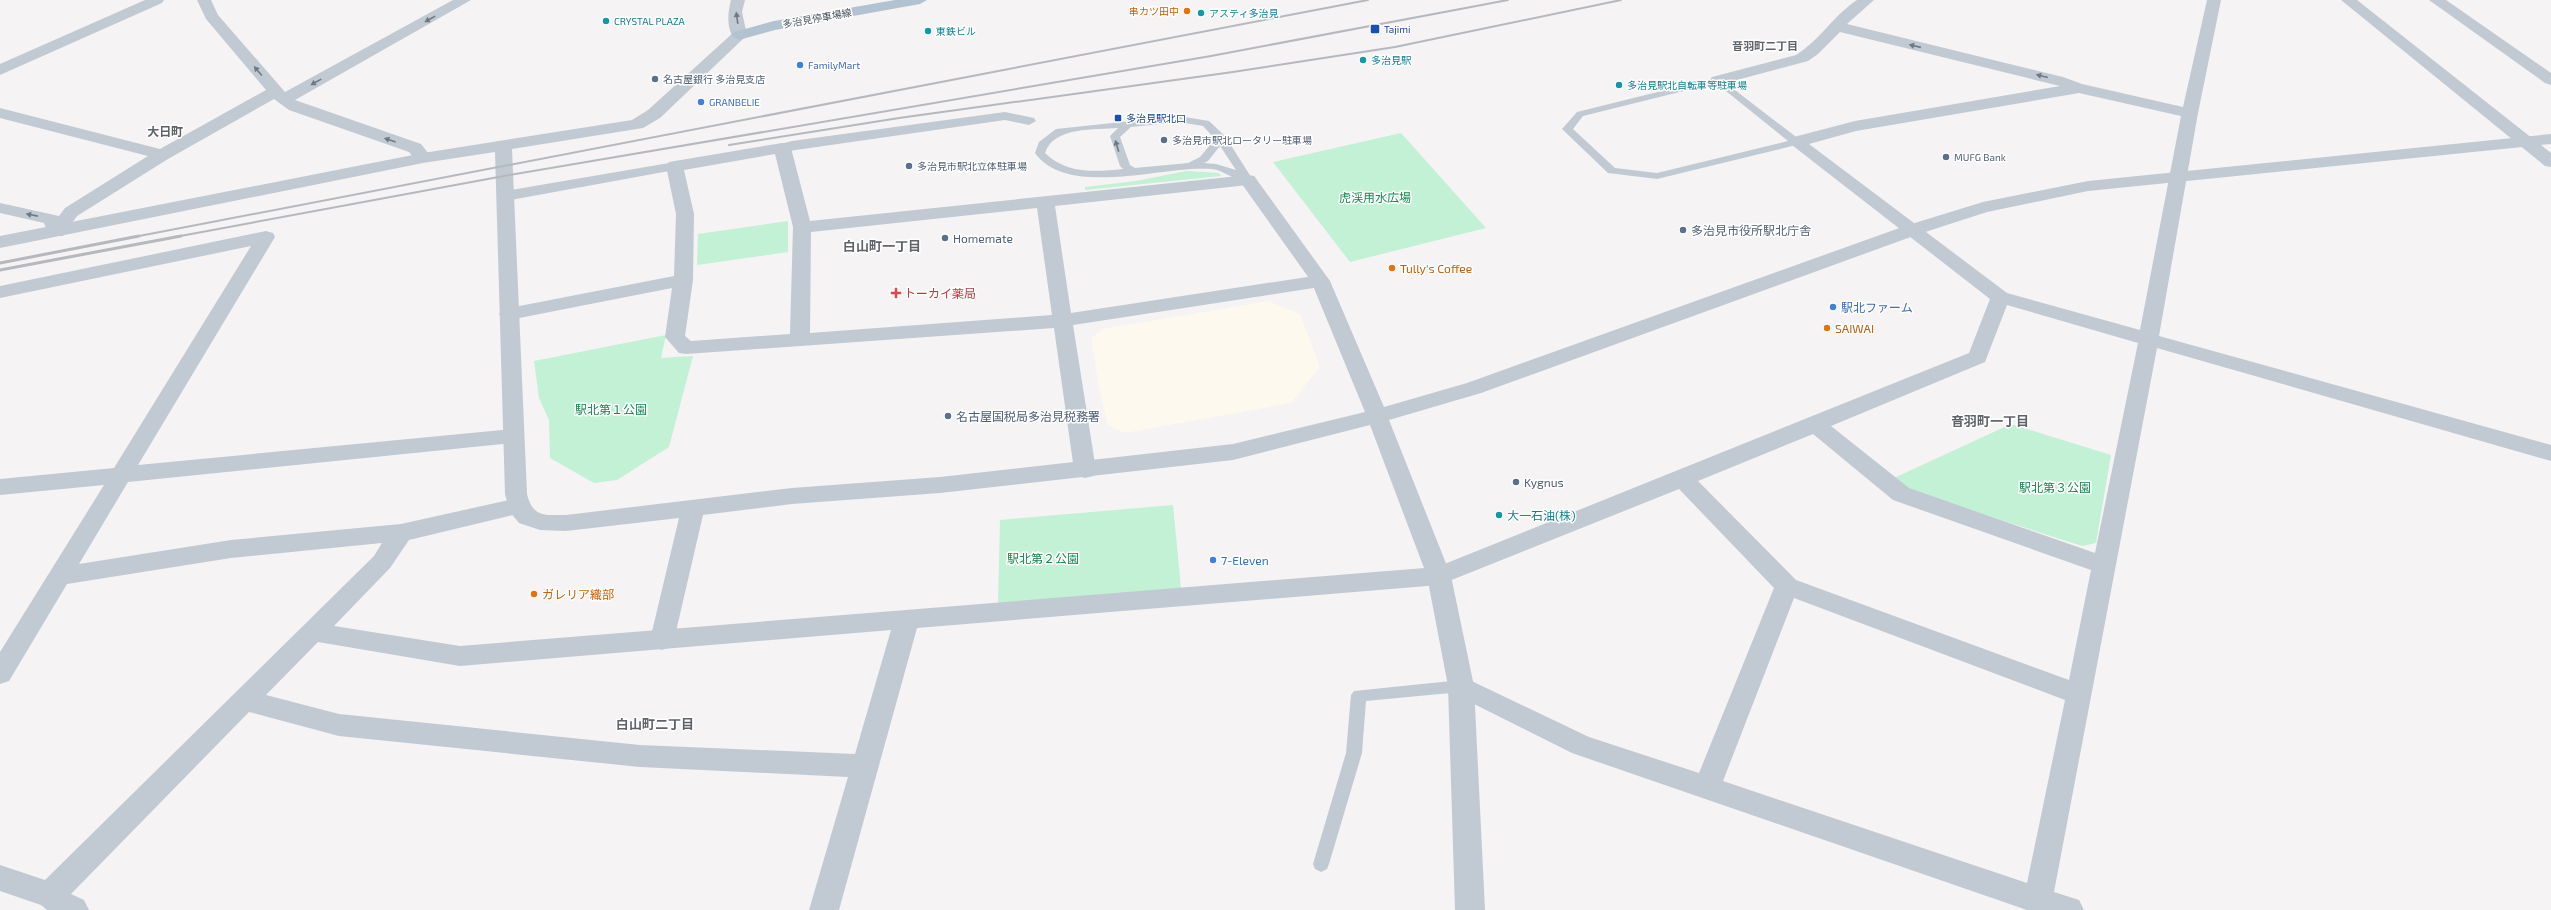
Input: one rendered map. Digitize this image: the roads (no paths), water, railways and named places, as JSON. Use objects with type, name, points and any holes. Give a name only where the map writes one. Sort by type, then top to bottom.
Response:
[{"type":"main road","name":"多治見停車場線","points":[[740,36],[774,26],[920,0]]},
{"type":"street","points":[[0,70],[157,0]]},
{"type":"street","points":[[204,0],[211,16],[279,96],[294,107],[415,148],[423,158]]},
{"type":"street","points":[[56,232],[71,212],[162,154],[279,96],[464,0]]},
{"type":"street","points":[[0,242],[423,158],[636,124],[658,110],[740,36],[735,12],[738,0]]},
{"type":"street","points":[[1718,80],[1802,58],[1813,51],[1834,26],[1852,10],[1867,0]]},
{"type":"street","points":[[2038,901],[2149,338],[2190,113],[2214,0]]},
{"type":"street","points":[[2348,0],[2551,162]]},
{"type":"street","points":[[2436,0],[2551,80]]},
{"type":"street","points":[[1834,26],[2049,78],[2079,88],[2190,113]]},
{"type":"street","points":[[1796,142],[1856,126],[2079,88]]},
{"type":"street","points":[[0,113],[162,154]]},
{"type":"street","points":[[505,196],[782,148],[792,145],[860,135],[1005,116],[1029,121]]},
{"type":"street","points":[[504,144],[513,436],[518,506],[526,518],[540,523],[566,523],[693,507],[1085,470],[1234,452],[1377,416],[1474,388],[1912,230],[1990,206],[2088,186],[2178,175],[2551,139]]},
{"type":"street","points":[[1796,142],[2000,297],[2551,453]]},
{"type":"street","points":[[782,148],[802,228],[800,340]]},
{"type":"street","points":[[675,166],[685,214],[683,280],[676,337],[686,348],[1062,321],[1320,281]]},
{"type":"street","points":[[802,228],[1248,180],[1320,281],[1377,416],[1439,576],[1461,686],[1470,910]]},
{"type":"street","points":[[1045,202],[1085,470]]},
{"type":"street","points":[[0,208],[52,219],[56,232]]},
{"type":"street","points":[[0,292],[266,237],[0,674]]},
{"type":"street","points":[[509,314],[683,280]]},
{"type":"street","points":[[313,632],[460,656],[906,622],[1439,576],[1816,425],[1978,357],[2000,297]]},
{"type":"street","points":[[1816,425],[1901,494],[2104,565]]},
{"type":"street","points":[[0,487],[513,436]]},
{"type":"street","points":[[1682,479],[1787,586],[2078,694]]},
{"type":"street","points":[[61,576],[231,549],[401,533],[518,506]]},
{"type":"street","points":[[662,640],[693,507]]},
{"type":"street","points":[[0,878],[62,905],[245,700],[382,562],[401,533]]},
{"type":"street","points":[[1707,787],[1787,586]]},
{"type":"street","points":[[824,910],[906,622]]},
{"type":"street","points":[[1461,686],[1581,744],[2038,901],[2069,910]]},
{"type":"street","points":[[245,700],[339,724],[576,750],[640,756],[865,766]]},
{"type":"lane","points":[[1718,80],[1796,142],[1657,176],[1612,172],[1567,129],[1580,114],[1718,80]]},
{"type":"lane","points":[[1179,119],[1197,121],[1206,123],[1221,138],[1248,180],[1226,168],[1189,165],[1086,175],[1058,170],[1045,162],[1040,154],[1043,144],[1060,131],[1179,119]]},
{"type":"lane","points":[[1129,123],[1115,136],[1125,166],[1132,171]]},
{"type":"lane","points":[[1189,165],[1204,159],[1221,138]]},
{"type":"lane","points":[[1321,864],[1354,753],[1359,695],[1461,686]]},
{"type":"railway","points":[[134,237],[1368,0]]},
{"type":"railway","points":[[175,237],[504,176],[1211,56],[1508,0]]},
{"type":"railway","points":[[729,145],[899,118],[1233,72],[1395,47],[1621,0]]},
{"type":"railway","points":[[0,263],[139,236]]},
{"type":"railway","points":[[0,270],[181,236]]},
{"type":"place","name":"串カツ田中","points":[[1187,11]]},
{"type":"place","name":"アスティ多治見","points":[[1201,13]]},
{"type":"place","name":"CRYSTAL PLAZA","points":[[606,21]]},
{"type":"place","name":"Tajimi","points":[[1375,29]]},
{"type":"place","name":"東鉄ビル","points":[[928,31]]},
{"type":"place","name":"多治見駅","points":[[1363,60]]},
{"type":"place","name":"FamilyMart","points":[[800,65]]},
{"type":"place","name":"名古屋銀行 多治見支店","points":[[655,79]]},
{"type":"place","name":"多治見駅北自転車等駐車場","points":[[1619,85]]},
{"type":"place","name":"GRANBELIE","points":[[701,102]]},
{"type":"place","name":"多治見駅北口","points":[[1118,118]]},
{"type":"place","name":"多治見市駅北ロータリー駐車場","points":[[1164,140]]},
{"type":"place","name":"MUFG Bank","points":[[1946,157]]},
{"type":"place","name":"多治見市駅北立体駐車場","points":[[909,166]]},
{"type":"place","name":"多治見市役所駅北庁舎","points":[[1683,230]]},
{"type":"place","name":"Homemate","points":[[945,238]]},
{"type":"place","name":"Tully's Coffee","points":[[1392,268]]},
{"type":"place","name":"トーカイ薬局","points":[[896,293]]},
{"type":"place","name":"駅北ファーム","points":[[1833,307]]},
{"type":"place","name":"SAIWAI","points":[[1827,328]]},
{"type":"place","name":"名古屋国税局多治見税務署","points":[[948,416]]},
{"type":"place","name":"Kygnus","points":[[1516,482]]},
{"type":"place","name":"大一石油(株)","points":[[1499,515]]},
{"type":"place","name":"7-Eleven","points":[[1213,560]]},
{"type":"place","name":"ガレリア織部","points":[[534,594]]},
{"type":"district","name":"音羽町二丁目","points":[[1765,45]]},
{"type":"district","name":"大日町","points":[[165,131]]},
{"type":"district","name":"白山町一丁目","points":[[882,246]]},
{"type":"district","name":"音羽町一丁目","points":[[1990,421]]},
{"type":"district","name":"白山町二丁目","points":[[655,724]]},
{"type":"park label","name":"虎渓用水広場","points":[[1375,197]]},
{"type":"park label","name":"駅北第１公園","points":[[611,409]]},
{"type":"park label","name":"駅北第３公園","points":[[2055,487]]},
{"type":"park label","name":"駅北第２公園","points":[[1043,558]]}]
